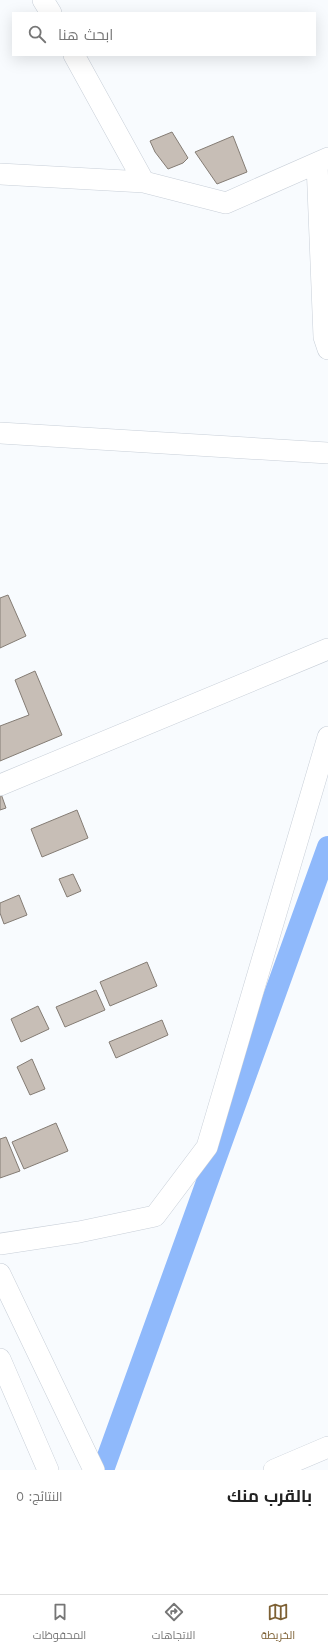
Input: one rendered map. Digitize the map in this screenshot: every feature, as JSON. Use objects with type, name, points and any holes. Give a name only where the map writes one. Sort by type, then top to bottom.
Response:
[{"type":"street","points":[[43,0],[49,12]]},
{"type":"street","points":[[75,56],[144,182]]},
{"type":"street","points":[[0,174],[144,182],[226,203],[323,160],[324,337],[328,349]]},
{"type":"street","points":[[0,433],[328,452]]},
{"type":"street","points":[[0,785],[328,649]]},
{"type":"street","points":[[0,1244],[79,1232],[156,1216],[207,1147],[328,737]]},
{"type":"street","points":[[0,1274],[94,1470]]},
{"type":"street","points":[[0,1359],[48,1470]]},
{"type":"street","points":[[274,1470],[328,1447]]},
{"type":"building","points":[[172,132],[188,158],[183,163],[168,169],[155,152],[150,141]]},
{"type":"building","points":[[233,136],[247,172],[217,184],[195,152]]},
{"type":"building","points":[[8,595],[26,636],[0,648],[0,598]]},
{"type":"building","points":[[35,671],[62,735],[0,761],[0,726],[29,715],[15,680]]},
{"type":"building","points":[[0,791],[6,808],[0,810]]},
{"type":"building","points":[[77,810],[88,838],[42,857],[31,829]]},
{"type":"building","points":[[73,874],[81,891],[67,897],[59,879]]},
{"type":"building","points":[[19,895],[27,915],[4,924],[0,913],[0,903]]},
{"type":"building","points":[[147,962],[157,986],[110,1006],[100,982]]},
{"type":"building","points":[[96,990],[105,1010],[65,1027],[56,1007]]},
{"type":"building","points":[[38,1006],[49,1029],[21,1042],[11,1019]]},
{"type":"building","points":[[162,1020],[168,1035],[116,1058],[109,1042]]},
{"type":"building","points":[[32,1059],[45,1089],[30,1095],[17,1067]]},
{"type":"building","points":[[56,1123],[68,1151],[24,1169],[12,1142]]},
{"type":"building","points":[[6,1137],[20,1171],[0,1178],[0,1139]]},
{"type":"waterway","points":[[103,1470],[328,847]]}]
